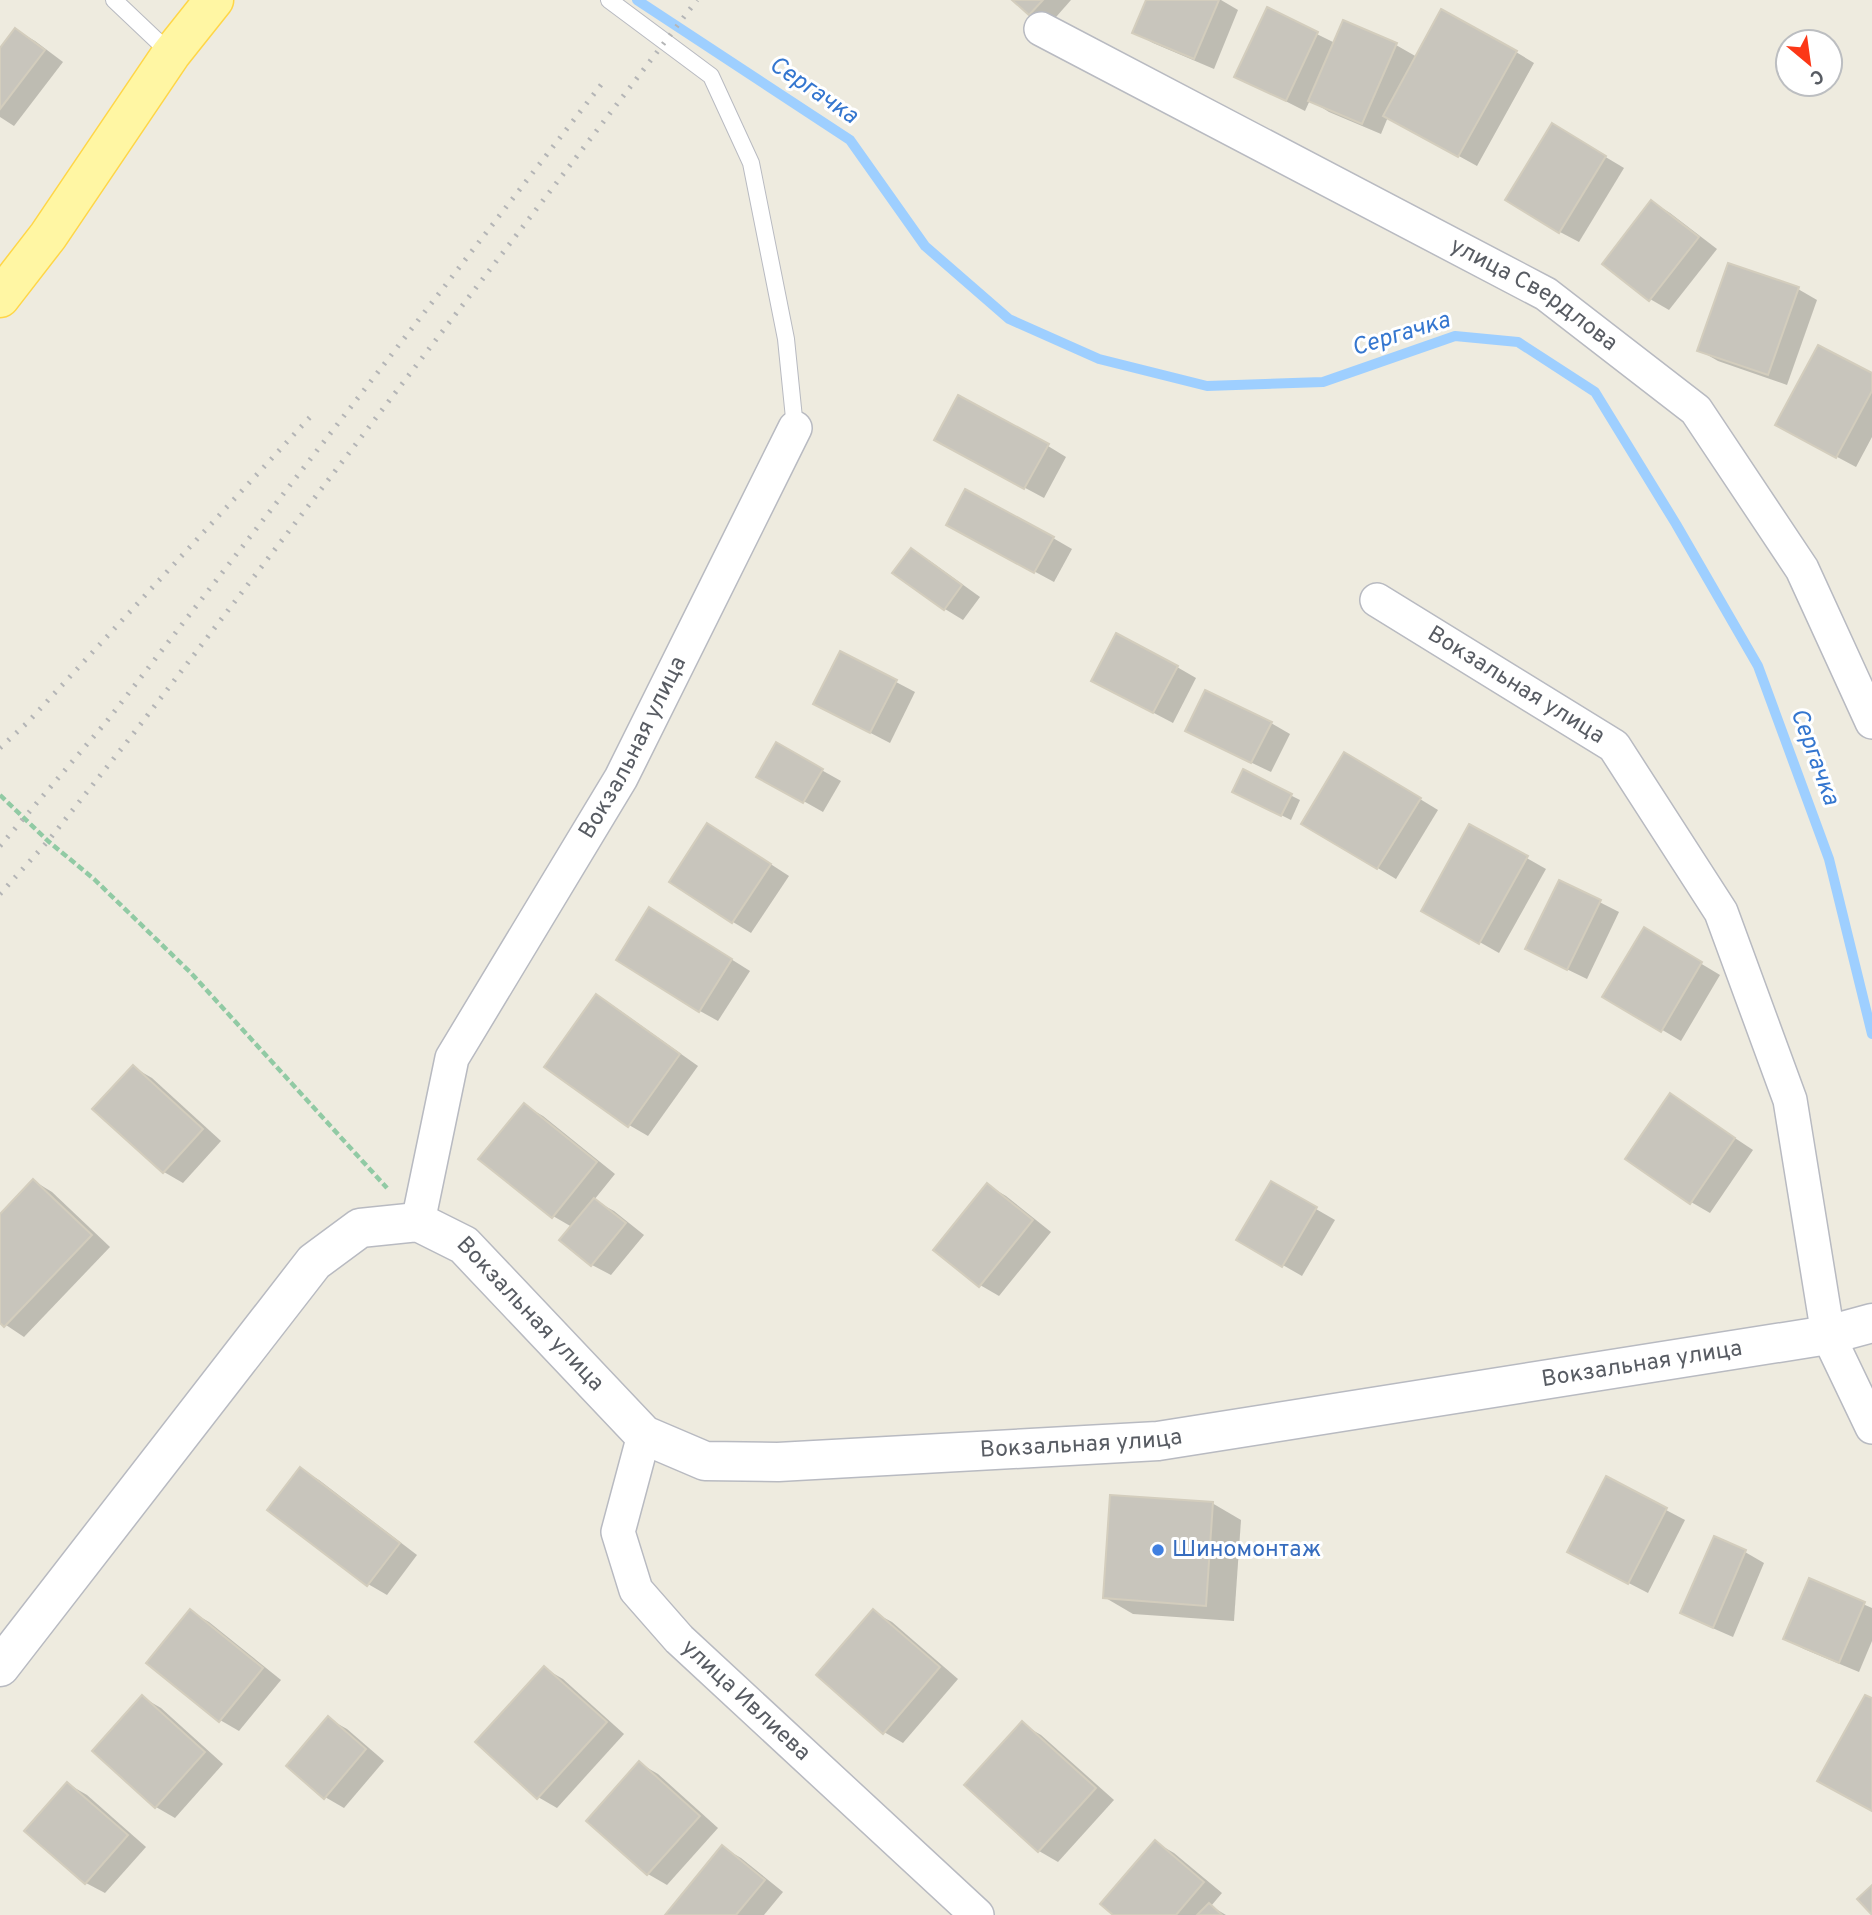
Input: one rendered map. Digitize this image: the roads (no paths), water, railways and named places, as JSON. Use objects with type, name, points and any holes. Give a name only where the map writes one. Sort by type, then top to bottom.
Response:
[{"type":"main road","points":[[0,297],[48,236],[171,54],[214,0]]},
{"type":"street","name":"улица Свердлова","points":[[1041,29],[1546,294],[1696,410],[1801,569],[1872,722]]},
{"type":"street","name":"Вокзальная улица","points":[[795,428],[621,778],[452,1058],[418,1222],[464,1245],[644,1436],[705,1461],[778,1462],[1158,1441],[1828,1335],[1871,1323]]},
{"type":"street","name":"Вокзальная улица","points":[[1377,600],[1614,746],[1721,912],[1790,1100],[1828,1335]]},
{"type":"street","points":[[0,1667],[314,1262],[360,1228],[418,1222]]},
{"type":"street","points":[[1828,1335],[1872,1427]]},
{"type":"street","name":"улица Ивлиева","points":[[644,1436],[618,1532],[636,1590],[679,1639],[977,1915]]},
{"type":"lane","points":[[114,0],[171,54]]},
{"type":"lane","points":[[609,0],[711,76],[751,163],[786,339],[795,428]]},
{"type":"waterway","name":"Сергачка","points":[[637,0],[850,140],[925,246],[1009,319],[1099,359],[1207,386],[1323,382],[1455,336],[1518,342],[1595,392],[1676,524],[1758,666],[1829,859],[1872,1034]]},
{"type":"railway","points":[[0,894],[48,841],[130,738],[697,0]]},
{"type":"railway","points":[[0,846],[107,721],[604,81]]},
{"type":"railway","points":[[0,748],[28,722],[311,416]]},
{"type":"place","name":"Шиномонтаж","points":[[1158,1550]]}]
